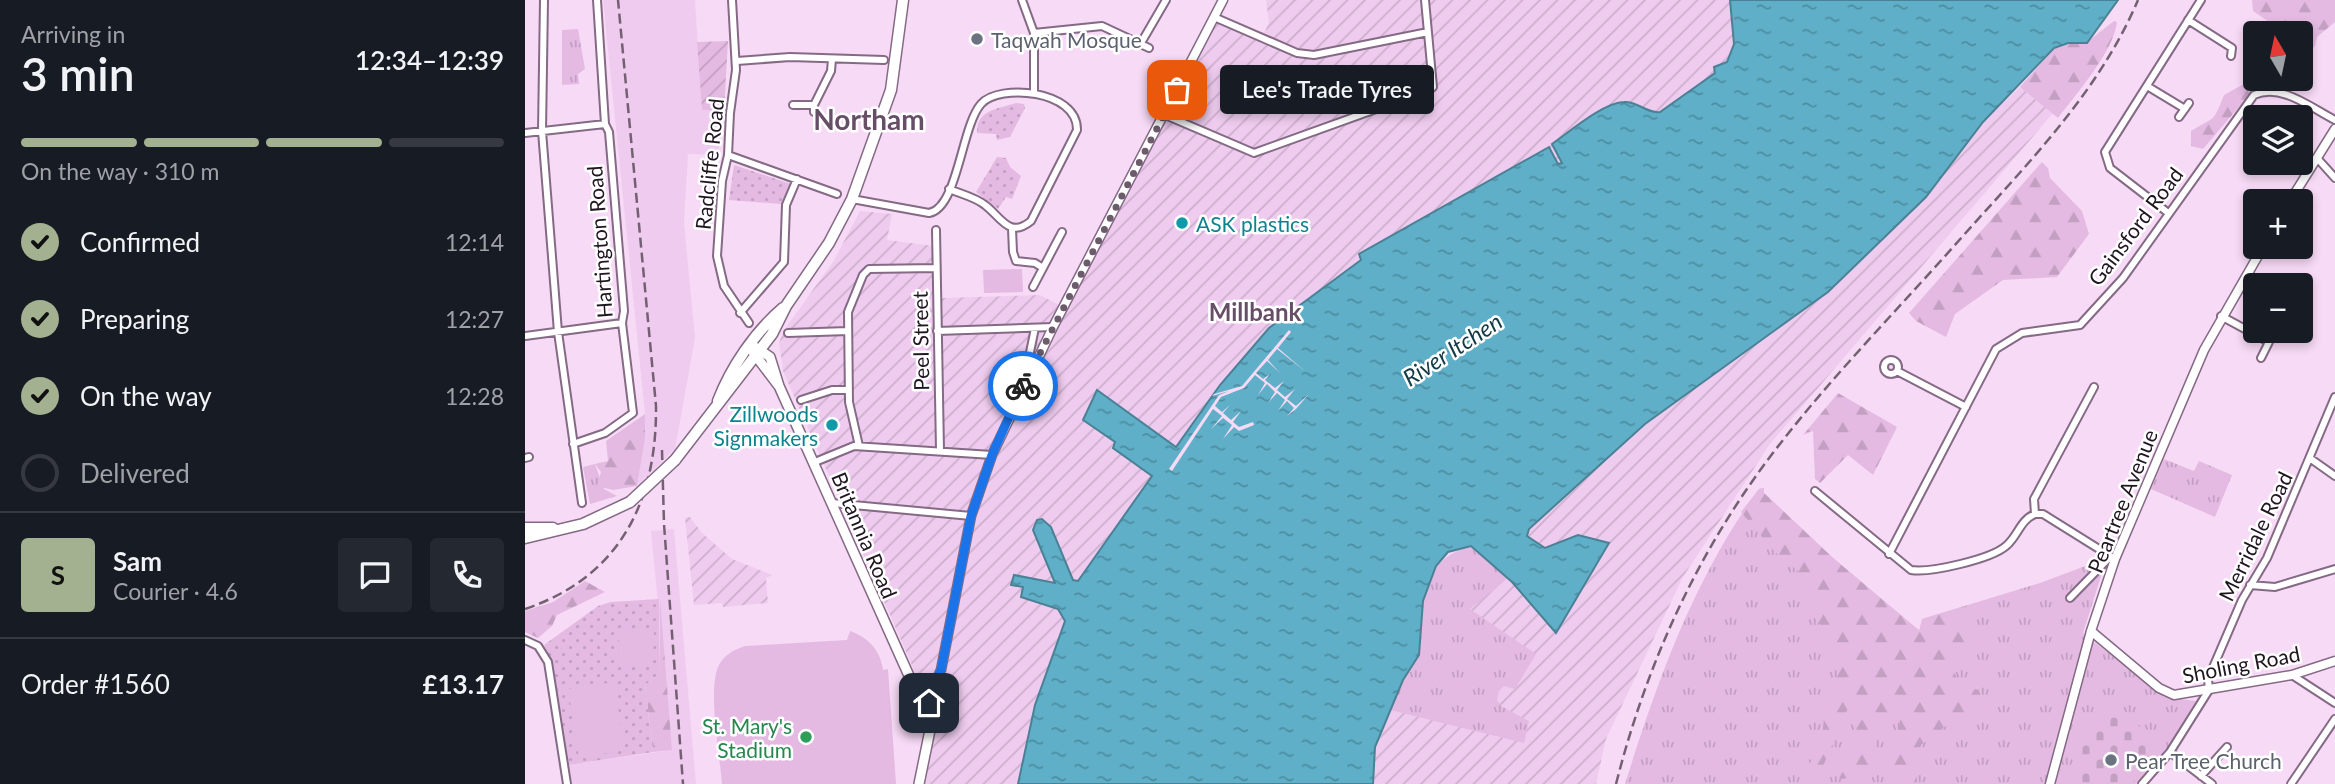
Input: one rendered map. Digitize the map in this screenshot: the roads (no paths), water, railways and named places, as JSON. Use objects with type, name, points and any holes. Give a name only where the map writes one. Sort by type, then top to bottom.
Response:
[{"type":"main road","points":[[525,538],[599,519],[630,502],[675,460],[759,353],[786,306],[829,243],[852,199],[891,90],[903,0]]},
{"type":"main road","points":[[715,408],[724,384],[765,323],[786,306]]},
{"type":"main road","name":"Britannia Road","points":[[750,345],[759,353],[779,386],[910,678],[926,692]]},
{"type":"main road","points":[[525,528],[567,528]]},
{"type":"main road","points":[[919,784],[929,730],[926,692]]},
{"type":"street","points":[[544,0],[542,131],[558,332],[582,503]]},
{"type":"street","name":"Hartington Road","points":[[573,444],[605,433],[633,414],[622,323],[597,0]]},
{"type":"street","name":"Radcliffe Road","points":[[732,0],[737,61],[728,155],[722,181],[717,256],[724,286],[749,323]]},
{"type":"street","points":[[1023,0],[1034,33],[1034,92]]},
{"type":"street","points":[[1141,43],[1166,0]]},
{"type":"street","points":[[926,692],[934,685],[941,670],[971,516],[992,455],[1022,387],[1223,0]]},
{"type":"street","points":[[1165,114],[1254,153],[1433,87],[1425,0]]},
{"type":"street","points":[[2168,212],[2110,168],[2106,160],[2109,144],[2201,0]]},
{"type":"street","points":[[1215,17],[1297,53],[1314,55],[1428,32]]},
{"type":"street","points":[[2188,20],[2232,48]]},
{"type":"street","points":[[1034,33],[1093,25],[1149,48]]},
{"type":"street","points":[[2231,56],[2232,48],[2240,42]]},
{"type":"street","points":[[737,61],[771,57],[884,60]]},
{"type":"street","points":[[793,105],[814,108],[831,71],[832,59]]},
{"type":"street","points":[[2147,86],[2187,106],[2179,117]]},
{"type":"street","name":"Gainsford Road","points":[[1889,554],[1996,349],[2022,333],[2080,325],[2123,278],[2254,95],[2264,91],[2283,93],[2335,120]]},
{"type":"street","points":[[852,199],[929,213],[942,208],[976,112],[982,102],[999,96],[1034,92],[1070,106],[1077,119],[1077,130],[1031,221],[1012,229],[1004,225],[982,203],[949,189]]},
{"type":"street","points":[[525,133],[605,124]]},
{"type":"street","points":[[2298,189],[2335,130]]},
{"type":"street","points":[[728,155],[837,194]]},
{"type":"street","points":[[2317,158],[2335,178]]},
{"type":"street","points":[[740,313],[784,262],[786,205],[797,179]]},
{"type":"street","points":[[1012,229],[1016,261],[1035,262],[1043,268]]},
{"type":"street","name":"Peel Street","points":[[936,230],[940,450]]},
{"type":"street","points":[[1033,287],[1062,232]]},
{"type":"street","name":"Peartree Avenue","points":[[2050,784],[2112,558],[2221,316],[2256,259]]},
{"type":"street","points":[[859,446],[848,390],[849,306],[863,275],[869,269],[936,268]]},
{"type":"street","points":[[2221,316],[2270,339],[2261,358]]},
{"type":"street","points":[[525,337],[622,323]]},
{"type":"street","points":[[937,331],[1053,327]]},
{"type":"street","points":[[1022,387],[1035,328]]},
{"type":"street","points":[[788,333],[848,331]]},
{"type":"street","points":[[1897,371],[1966,407]]},
{"type":"street","points":[[2035,514],[2033,499],[2094,387]]},
{"type":"street","points":[[801,400],[832,390],[848,390]]},
{"type":"street","name":"Merridale Road","points":[[2142,784],[2170,752],[2209,690],[2208,679],[2250,585],[2267,560],[2335,397]]},
{"type":"street","points":[[815,462],[848,447],[859,446],[992,455]]},
{"type":"street","points":[[2311,459],[2335,476]]},
{"type":"street","points":[[1815,491],[1911,570],[1935,569],[2000,551],[2010,544],[2025,520],[2035,514],[2043,514],[2112,558],[2070,598]]},
{"type":"street","points":[[832,503],[971,516]]},
{"type":"street","points":[[2250,585],[2275,587],[2335,569]]},
{"type":"street","name":"Sholing Road","points":[[2091,632],[2167,693],[2183,695],[2292,675],[2335,661]]},
{"type":"street","points":[[525,640],[538,646],[548,662],[567,784]]},
{"type":"street","points":[[2292,675],[2335,703]]},
{"type":"street","points":[[2291,784],[2335,719]]},
{"type":"street","points":[[2201,776],[2227,747]]},
{"type":"street","points":[[2170,752],[2212,784]]},
{"type":"water","name":"River Itchen","points":[[1730,0],[2118,0],[2087,43],[2068,43],[2054,48],[1983,122],[1926,197],[1828,292],[1645,424],[1529,529],[1527,536],[1545,548],[1578,535],[1609,543],[1556,633],[1512,582],[1471,546],[1448,552],[1436,566],[1423,601],[1419,655],[1403,680],[1375,747],[1373,784],[1018,784],[1035,705],[1065,621],[1058,609],[1021,597],[1023,587],[1011,585],[1014,575],[1055,583],[1033,530],[1037,520],[1042,519],[1051,527],[1073,580],[1078,581],[1152,476],[1113,448],[1115,442],[1083,420],[1097,390],[1176,447],[1220,385],[1269,328],[1361,260],[1359,254],[1549,147],[1558,164],[1562,163],[1552,144],[1607,107],[1629,102],[1660,112],[1715,73],[1714,67],[1727,62],[1734,44]]},
{"type":"railway","points":[[525,609],[558,595],[586,577],[608,556],[627,531],[640,504],[655,441],[656,406],[618,0]]},
{"type":"railway","points":[[1616,784],[1641,700],[1673,619],[1692,580],[1736,505],[1808,409],[2060,125],[2103,65],[2138,0]]},
{"type":"railway","points":[[662,450],[664,524],[683,784]]},
{"type":"place","name":"Taqwah Mosque","points":[[977,39]]},
{"type":"place","name":"Lee's Trade Tyres","points":[[1177,90]]},
{"type":"place","name":"ASK plastics","points":[[1182,223]]},
{"type":"place","name":"Zillwoods Signmakers","points":[[832,425]]},
{"type":"place","name":"St. Mary's Stadium","points":[[806,737]]},
{"type":"place","name":"Pear Tree Church","points":[[2111,760]]},
{"type":"district","name":"Northam","points":[[869,119]]},
{"type":"district","name":"Millbank","points":[[1255,311]]}]
